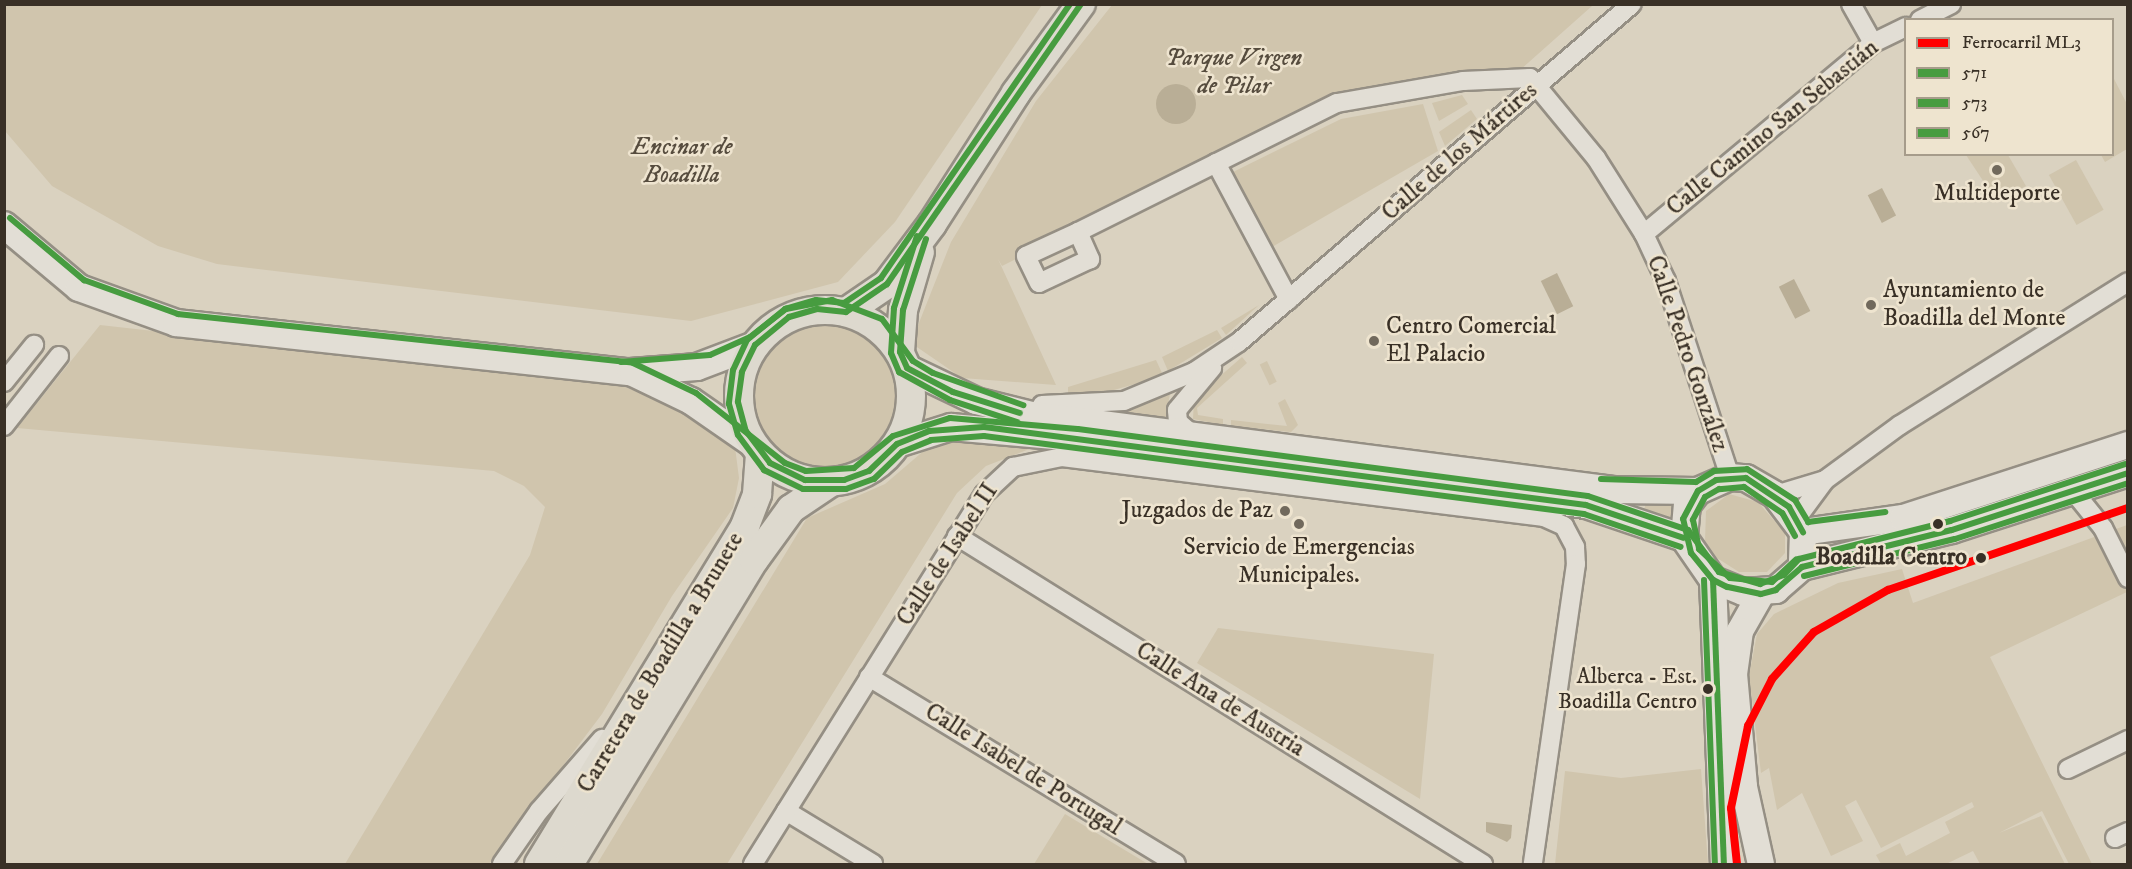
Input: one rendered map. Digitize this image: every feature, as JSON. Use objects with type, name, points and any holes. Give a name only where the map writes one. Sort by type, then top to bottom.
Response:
[{"type":"main road","points":[[846,312],[887,284],[932,224],[1016,93],[1081,4]]},
{"type":"main road","points":[[903,360],[877,326],[846,312],[802,312],[776,324],[755,345],[741,372],[738,402],[756,449],[792,477],[831,482],[868,471],[897,444],[911,399],[903,360],[911,274],[932,224]]},
{"type":"main road","name":"Carretera de Boadilla a Brunete","points":[[539,864],[753,509],[756,449]]},
{"type":"main road","name":"Carretera de Boadilla a Brunete","points":[[568,864],[754,560],[792,509],[831,482]]},
{"type":"street","name":"Calle de los Mártires","points":[[1192,434],[1178,422],[1179,404],[1239,342],[1632,4]]},
{"type":"street","points":[[1851,4],[1873,43]]},
{"type":"street","points":[[1924,18],[1951,4]]},
{"type":"street","name":"Calle Camino San Sebastián","points":[[1644,234],[1873,43],[1904,28]]},
{"type":"street","points":[[1078,232],[1337,103],[1511,75],[1539,84]]},
{"type":"street","name":"Calle Pedro González","points":[[1539,84],[1644,234],[1666,281],[1730,477]]},
{"type":"street","points":[[1216,163],[1289,300]]},
{"type":"street","points":[[4,225],[79,288],[176,323],[630,372],[698,367],[755,345]]},
{"type":"street","points":[[1775,495],[1825,480],[1900,425],[2127,282]]},
{"type":"street","name":"Calle de los Mártires","points":[[953,392],[1012,403],[1101,406],[1170,383],[1239,342]]},
{"type":"street","points":[[4,382],[34,345]]},
{"type":"street","points":[[4,426],[59,356]]},
{"type":"street","points":[[903,360],[953,392],[1032,415],[1615,490],[1698,491],[1730,477],[1746,478],[1775,495],[1800,525]]},
{"type":"street","points":[[630,372],[691,401],[756,449]]},
{"type":"street","points":[[897,444],[929,431],[984,428],[1519,496],[1635,517],[1684,538],[1713,580],[1724,864]]},
{"type":"street","points":[[1800,525],[1903,518],[2127,445]]},
{"type":"street","name":"Calle de Isabel II","points":[[753,864],[957,536],[1000,475],[1042,457],[1553,519],[1571,534],[1575,547],[1533,864]]},
{"type":"street","points":[[1761,864],[1743,787],[1734,674],[1740,632],[1761,594],[1790,582],[1802,567],[1952,530],[2127,473]]},
{"type":"street","points":[[1802,567],[1800,525],[1825,480]]},
{"type":"street","points":[[1684,538],[1685,512],[1698,491]]},
{"type":"street","points":[[2074,492],[2103,528],[2127,578]]},
{"type":"street","name":"Calle de Isabel II","points":[[1479,510],[1519,496]]},
{"type":"street","name":"Calle Ana de Austria","points":[[957,536],[1483,864]]},
{"type":"street","points":[[1713,580],[1761,594]]},
{"type":"street","points":[[502,864],[689,618]]},
{"type":"street","name":"Calle Isabel de Portugal","points":[[869,677],[1176,864]]},
{"type":"street","points":[[2068,769],[2127,740]]},
{"type":"street","points":[[786,811],[873,864]]},
{"type":"green space","name":"Parque Virgen de Pilar","points":[[1590,4],[1592,6],[1520,70],[1337,97],[1002,266],[998,259],[1056,385],[962,378],[911,343],[951,242],[1036,101],[1112,5]]},
{"type":"green space","name":"Encinar de Boadilla","points":[[4,5],[1042,5],[895,222],[838,282],[691,321],[217,264],[158,246],[52,186],[5,131]]},
{"type":"green space","points":[[2114,79],[2127,104],[2127,149],[2105,162],[2102,156],[2114,156]]},
{"type":"green space","points":[[1462,95],[1468,104],[1439,121],[1432,103]]},
{"type":"green space","points":[[1423,104],[1438,151],[1272,247],[1231,173],[1341,119]]},
{"type":"green space","points":[[1471,110],[1477,119],[1445,146],[1439,132]]},
{"type":"green space","name":"Multideporte","points":[[1967,156],[2009,156],[2026,186],[1997,202]]},
{"type":"green space","points":[[2076,160],[2104,210],[2077,225],[2049,175]]},
{"type":"green space","points":[[1259,305],[1226,335],[1221,328]]},
{"type":"green space","points":[[100,325],[611,382],[688,409],[735,447],[739,478],[733,508],[672,596],[602,714],[489,864],[345,864],[530,555],[545,507],[524,486],[494,471],[17,428]]},
{"type":"green space","points":[[825,325],[852,331],[875,346],[890,369],[896,396],[890,423],[875,446],[852,461],[825,467],[798,461],[775,446],[760,423],[754,396],[760,369],[775,346],[798,331]]},
{"type":"green space","points":[[1217,330],[1222,338],[1168,371],[1162,357]]},
{"type":"green space","points":[[1242,357],[1247,363],[1197,408],[1198,415],[1223,419],[1223,425],[1193,419],[1194,399]]},
{"type":"green space","points":[[1156,360],[1162,373],[1146,381],[1096,395],[1068,396],[1068,387]]},
{"type":"green space","points":[[1267,361],[1277,382],[1269,385],[1260,364]]},
{"type":"green space","points":[[1170,394],[1165,421],[1103,415],[1138,407]]},
{"type":"green space","points":[[1285,399],[1298,425],[1291,432],[1231,426],[1231,420],[1287,426],[1278,403]]},
{"type":"green space","points":[[950,437],[1037,446],[986,466],[957,493],[727,864],[597,864],[807,518],[885,484],[934,442]]},
{"type":"green space","points":[[1729,494],[1758,502],[1785,533],[1785,553],[1767,572],[1739,572],[1717,558],[1705,541],[1706,511]]},
{"type":"green space","points":[[1647,499],[1678,500],[1671,522],[1644,510]]},
{"type":"green space","points":[[2127,525],[2127,592],[1990,657],[2092,864],[2069,864],[2042,811],[1999,833],[2041,816],[2065,864],[1980,864],[1973,851],[1946,864],[1881,864],[1876,855],[1900,843],[1906,856],[1950,833],[1945,822],[1974,807],[1972,802],[1881,848],[1856,800],[1845,806],[1863,841],[1831,856],[1802,793],[1777,810],[1769,768],[1761,773],[1749,676],[1757,634],[1774,614],[1838,583],[1902,569],[1913,603]]},
{"type":"green space","points":[[1218,628],[1434,654],[1420,799],[1197,663]]},
{"type":"green space","points":[[1701,769],[1708,864],[1555,864],[1565,771],[1621,778]]},
{"type":"green space","points":[[1065,814],[1148,864],[1034,864]]},
{"type":"shaded area","points":[[1176,84],[1190,90],[1196,104],[1190,118],[1176,124],[1162,118],[1156,104],[1162,90]]},
{"type":"shaded area","points":[[1882,188],[1896,216],[1882,223],[1868,195]]},
{"type":"shaded area","points":[[1557,273],[1573,306],[1557,314],[1541,281]]},
{"type":"shaded area","points":[[1794,279],[1810,311],[1795,319],[1779,287]]},
{"type":"shaded area","points":[[1486,822],[1512,825],[1511,838],[1507,842],[1486,832]]},
{"type":"rail line","name":"ML3","points":[[1737,864],[1731,808],[1748,726],[1772,679],[1814,632],[1888,590],[2128,508]]},
{"type":"transit line","name":"573","points":[[1070,4],[881,278],[844,303],[816,300],[785,309],[747,340],[733,370],[729,404],[738,435],[764,470],[803,489],[846,489],[874,479],[902,452],[931,440],[984,436],[1584,514],[1681,547]]},
{"type":"transit line","name":"571","points":[[1081,4],[887,284],[846,312],[817,309],[789,317],[755,345],[742,372],[738,402],[746,431],[770,463],[805,480],[844,480],[869,471],[897,444],[929,431],[984,427],[1586,505],[1684,538]]},
{"type":"transit line","name":"567","points":[[10,218],[84,280],[178,314],[633,363],[696,393],[785,463],[806,471],[854,468],[893,436],[950,418],[1078,429],[1588,496],[1688,530],[1719,572],[1760,584],[1784,575],[1799,559],[1950,521],[2125,464]]},
{"type":"transit line","name":"573","points":[[917,236],[894,308],[891,353],[899,372],[950,400],[1017,422]]},
{"type":"transit line","name":"571","points":[[926,239],[903,310],[900,352],[907,368],[953,392],[1020,413]]},
{"type":"transit line","name":"567","points":[[621,362],[710,355],[750,337],[786,309],[832,300],[882,319],[913,361],[933,373],[1023,405]]},
{"type":"transit line","name":"567","points":[[1601,479],[1696,482],[1714,471],[1747,469],[1795,500],[1808,522],[1885,512]]},
{"type":"transit line","name":"571","points":[[1802,567],[1952,530],[2128,473]]},
{"type":"transit line","name":"571","points":[[1802,567],[1776,590],[1761,594],[1727,587],[1713,580],[1691,553],[1683,519],[1698,491],[1716,480],[1746,478],[1789,507],[1803,532]]},
{"type":"transit line","name":"573","points":[[1804,576],[1955,539],[2128,483]]},
{"type":"transit line","name":"573","points":[[1795,536],[1782,513],[1744,487],[1719,489],[1705,497],[1693,520],[1699,549],[1730,578],[1772,582],[1796,560]]},
{"type":"transit line","name":"573","points":[[1704,580],[1715,864]]},
{"type":"transit line","name":"571","points":[[1713,580],[1724,864]]},
{"type":"place","name":"Multideporte","points":[[1997,170]]},
{"type":"place","name":"Ayuntamiento de Boadilla del Monte","points":[[1871,305]]},
{"type":"place","name":"Centro Comercial El Palacio","points":[[1374,341]]},
{"type":"place","name":"Juzgados de Paz","points":[[1285,511]]},
{"type":"place","name":"Servicio de Emergencias Municipales.","points":[[1299,524]]},
{"type":"place","name":"Boadilla Centro","points":[[1981,558]]},
{"type":"place","name":"Alberca - Est. Boadilla Centro","points":[[1708,689]]}]
